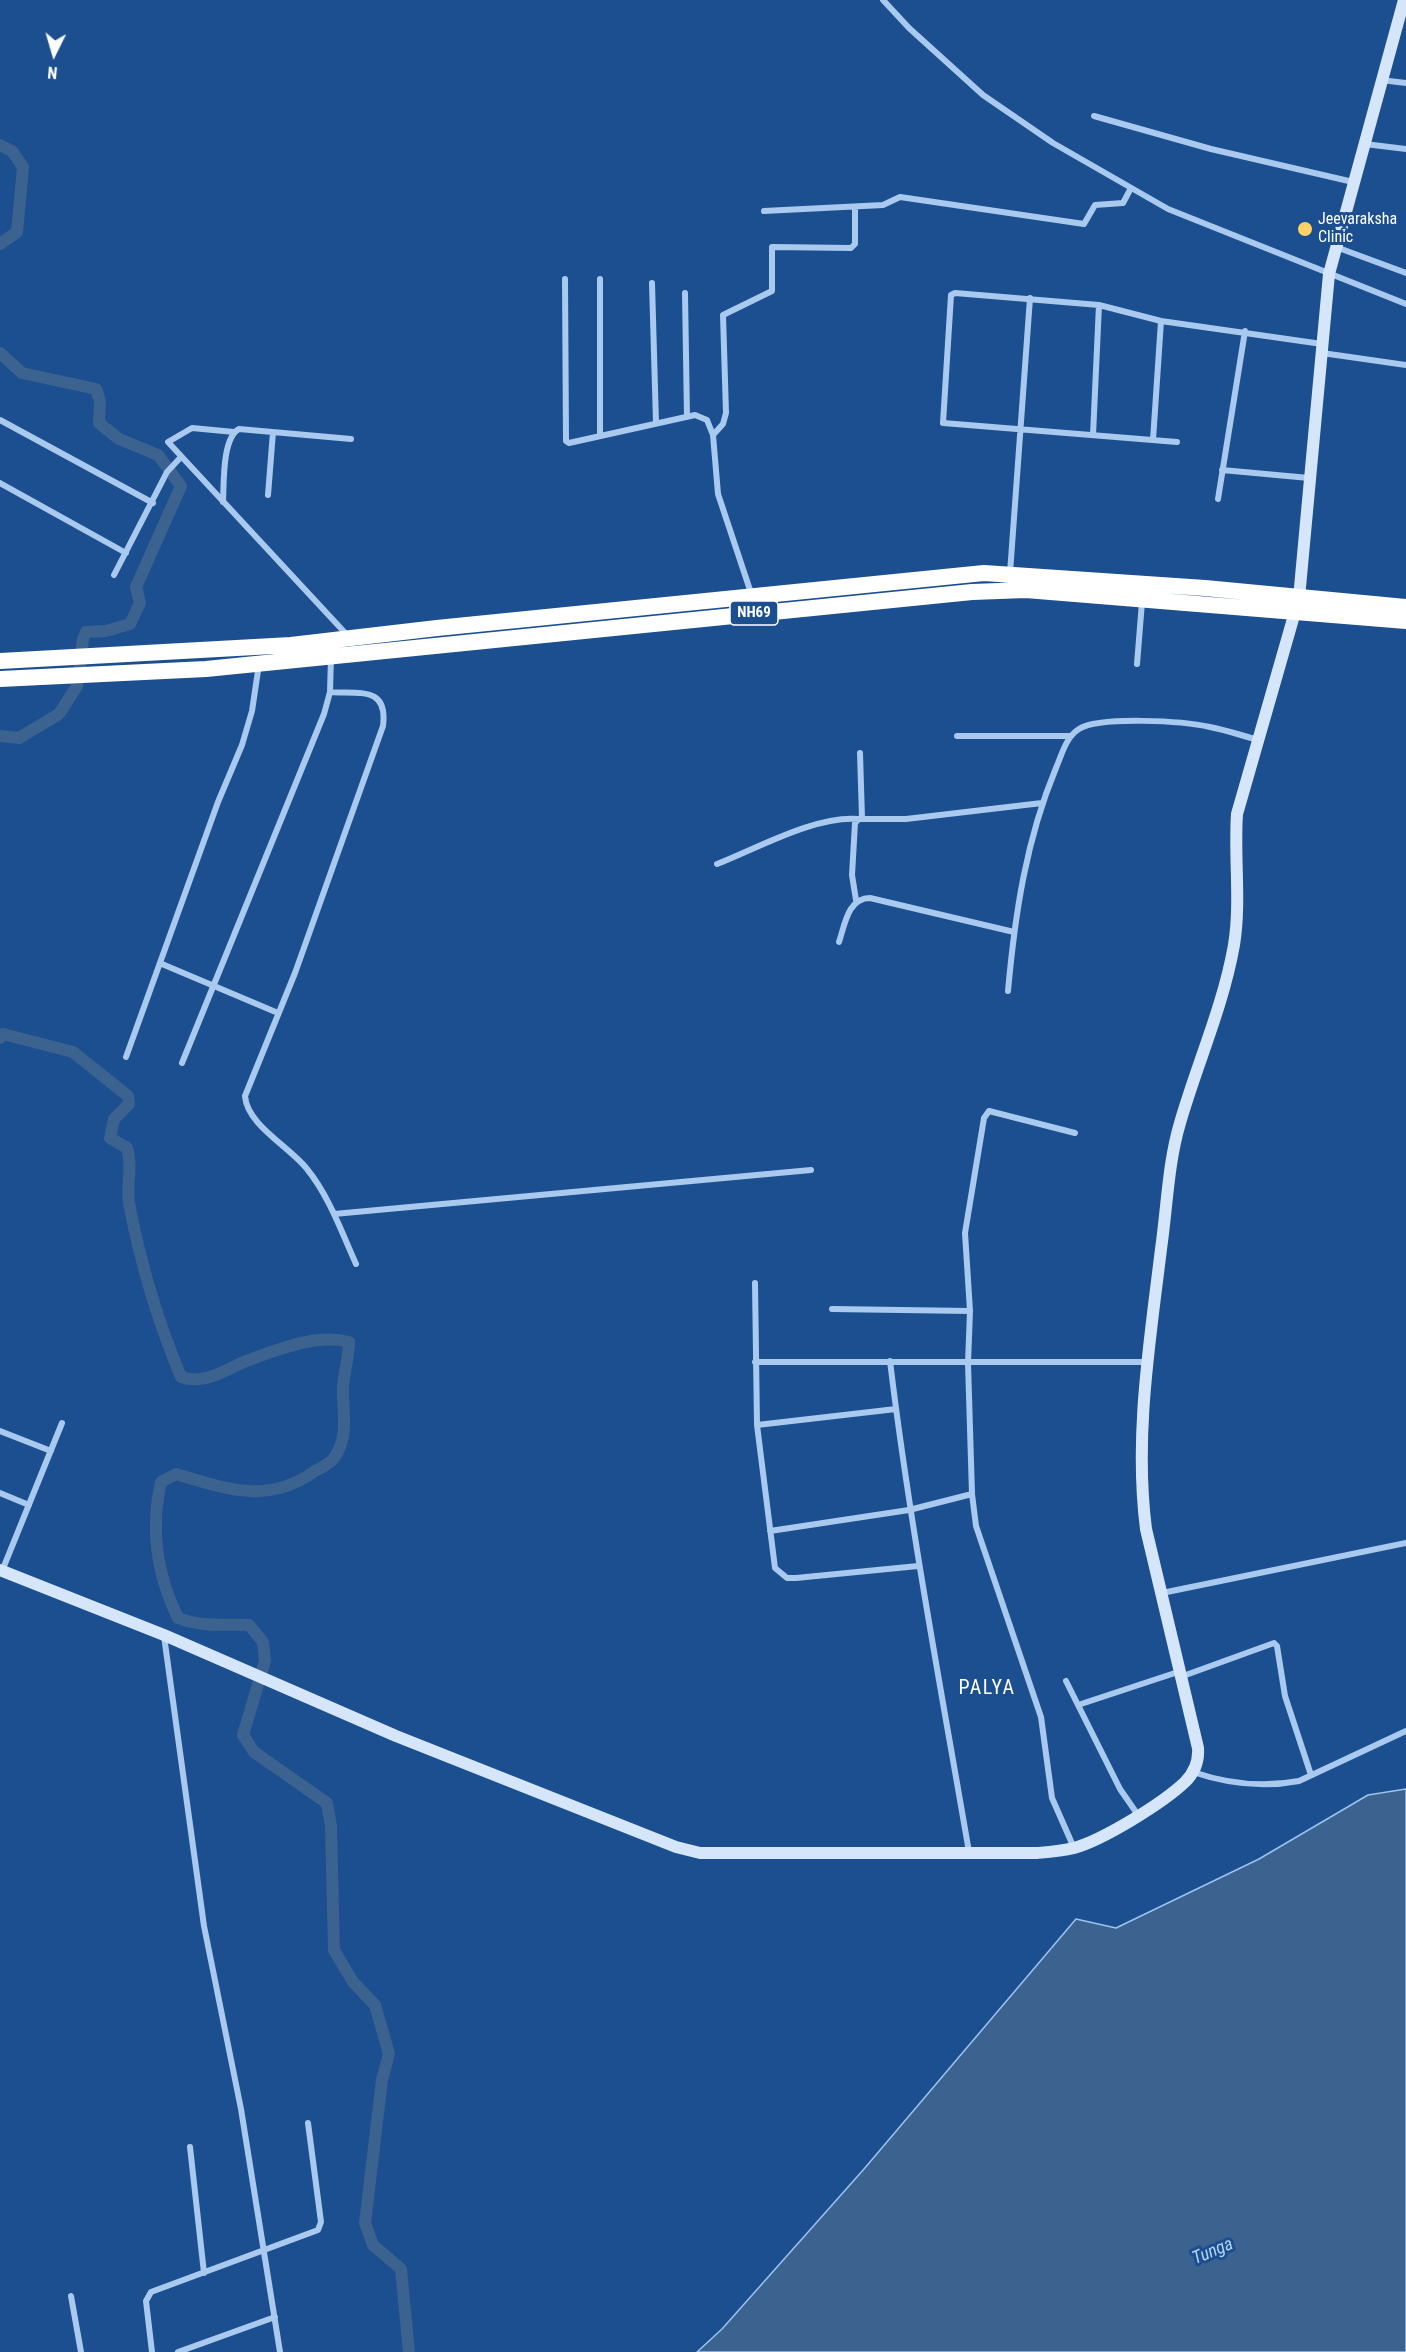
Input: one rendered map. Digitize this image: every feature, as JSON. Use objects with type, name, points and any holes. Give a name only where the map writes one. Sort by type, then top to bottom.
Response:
[{"type":"highway","name":"NH69","points":[[0,679],[259,664],[331,649],[350,638],[984,573],[1205,588],[1297,605],[1406,621]]},
{"type":"highway","name":"NH69","points":[[0,661],[105,655],[331,649],[972,592],[1026,590],[1142,600],[1406,607]]},
{"type":"street","points":[[883,0],[909,28],[983,95],[1053,143],[1168,209],[1332,262],[1406,273]]},
{"type":"street","points":[[62,1424],[1,1571],[164,1635],[396,1736],[676,1847],[700,1853],[735,1854],[1037,1853],[1074,1848],[1096,1839],[1138,1815],[1185,1781],[1193,1772],[1198,1748],[1146,1529],[1142,1500],[1147,1362],[1179,1125],[1218,1011],[1234,947],[1237,921],[1235,842],[1237,814],[1297,605],[1332,262],[1381,80],[1401,24],[1404,0]]},
{"type":"street","points":[[1381,80],[1406,83]]},
{"type":"street","points":[[1094,116],[1211,149],[1353,182]]},
{"type":"street","points":[[1364,144],[1406,149]]},
{"type":"street","points":[[764,211],[883,205],[900,197],[1084,224],[1095,205],[1124,203],[1131,188]]},
{"type":"street","points":[[713,435],[723,424],[726,413],[723,315],[772,291],[772,247],[851,248],[855,244],[855,207]]},
{"type":"street","points":[[1332,262],[1406,304]]},
{"type":"street","points":[[565,279],[566,441],[687,417],[701,416],[707,420],[713,435],[718,494],[752,596]]},
{"type":"street","points":[[600,279],[600,436]]},
{"type":"street","points":[[652,284],[656,423]]},
{"type":"street","points":[[1177,442],[942,422],[951,295],[955,293],[1030,298],[1100,305],[1161,321],[1245,331],[1406,365]]},
{"type":"street","points":[[685,294],[687,417]]},
{"type":"street","points":[[1010,573],[1030,298]]},
{"type":"street","points":[[1093,435],[1100,305]]},
{"type":"street","points":[[1153,440],[1161,321]]},
{"type":"street","points":[[1218,499],[1245,331]]},
{"type":"street","points":[[0,420],[153,503]]},
{"type":"street","points":[[234,432],[192,428],[183,431],[168,442],[180,458],[350,638]]},
{"type":"street","points":[[222,502],[228,445],[234,432],[239,429],[351,439]]},
{"type":"street","points":[[268,495],[273,432]]},
{"type":"street","points":[[114,575],[167,472],[180,458]]},
{"type":"street","points":[[1222,470],[1310,478]]},
{"type":"street","points":[[0,483],[126,553]]},
{"type":"street","points":[[1137,664],[1142,600]]},
{"type":"street","points":[[182,1064],[216,986],[314,741],[330,692],[331,649]]},
{"type":"street","points":[[126,1058],[162,964],[192,874],[242,745],[252,711],[259,664]]},
{"type":"street","points":[[330,692],[373,695],[380,698],[384,705],[383,726],[296,973],[245,1096],[247,1109],[309,1170],[334,1214],[356,1264]]},
{"type":"street","points":[[957,736],[1070,736],[1089,724],[1147,722],[1209,726],[1259,740]]},
{"type":"street","points":[[1008,991],[1014,932],[1031,837],[1042,803],[1070,736]]},
{"type":"street","points":[[860,753],[861,818]]},
{"type":"street","points":[[717,864],[812,826],[836,819],[906,819],[1042,803]]},
{"type":"street","points":[[839,942],[856,900],[852,874],[855,823],[861,818]]},
{"type":"street","points":[[856,900],[870,898],[1014,932]]},
{"type":"street","points":[[162,964],[278,1013]]},
{"type":"street","points":[[1074,1848],[1050,1791],[1041,1717],[980,1542],[972,1494],[968,1363],[970,1311],[965,1233],[984,1118],[989,1111],[1075,1133]]},
{"type":"street","points":[[334,1214],[811,1170]]},
{"type":"street","points":[[754,1283],[757,1425],[775,1568],[787,1578],[918,1566]]},
{"type":"street","points":[[832,1309],[970,1311]]},
{"type":"street","points":[[890,1361],[909,1510],[937,1655],[969,1854]]},
{"type":"street","points":[[755,1362],[1147,1362]]},
{"type":"street","points":[[757,1425],[896,1409]]},
{"type":"street","points":[[0,1431],[51,1451]]},
{"type":"street","points":[[0,1493],[29,1504]]},
{"type":"street","points":[[770,1531],[909,1510],[972,1494]]},
{"type":"street","points":[[1162,1593],[1406,1543]]},
{"type":"street","points":[[164,1635],[204,1926],[241,2109],[280,2352]]},
{"type":"street","points":[[1078,1705],[1274,1643],[1277,1646],[1285,1696],[1311,1775]]},
{"type":"street","points":[[1066,1681],[1120,1789],[1138,1815]]},
{"type":"street","points":[[1193,1772],[1218,1780],[1245,1784],[1280,1785],[1311,1775],[1406,1731]]},
{"type":"street","points":[[152,2352],[146,2301],[151,2292],[264,2251],[320,2227],[308,2123]]},
{"type":"street","points":[[190,2147],[204,2273]]},
{"type":"street","points":[[71,2296],[81,2352]]},
{"type":"street","points":[[178,2352],[275,2317]]},
{"type":"water","name":"Tunga","points":[[1406,1789],[1406,2352],[697,2352],[722,2329],[864,2169],[1076,1919],[1116,1928],[1259,1859],[1368,1795]]},
{"type":"waterway","points":[[0,145],[12,151],[23,167],[17,232],[0,244]]},
{"type":"waterway","points":[[0,353],[22,373],[96,389],[100,401],[99,423],[119,439],[158,455],[181,486],[136,587],[140,603],[130,624],[106,631],[86,632],[83,639],[77,686],[59,714],[19,738],[0,736]]},
{"type":"waterway","points":[[0,1038],[3,1034],[73,1052],[128,1096],[129,1104],[114,1119],[110,1138],[127,1148],[129,1203],[139,1247],[157,1313],[181,1377],[207,1378],[271,1352],[311,1341],[349,1342],[343,1387],[344,1432],[339,1450],[332,1460],[298,1482],[264,1491],[230,1489],[176,1474],[161,1482],[156,1517],[157,1552],[165,1585],[178,1618],[204,1624],[249,1625],[263,1642],[265,1661],[243,1735],[254,1752],[327,1803],[331,1826],[334,1950],[353,1982],[375,2005],[389,2054],[382,2080],[365,2223],[373,2245],[401,2269],[409,2352]]},
{"type":"place","name":"Jeevaraksha Clinic","points":[[1305,229]]},
{"type":"district","name":"PALYA","points":[[987,1689]]}]
